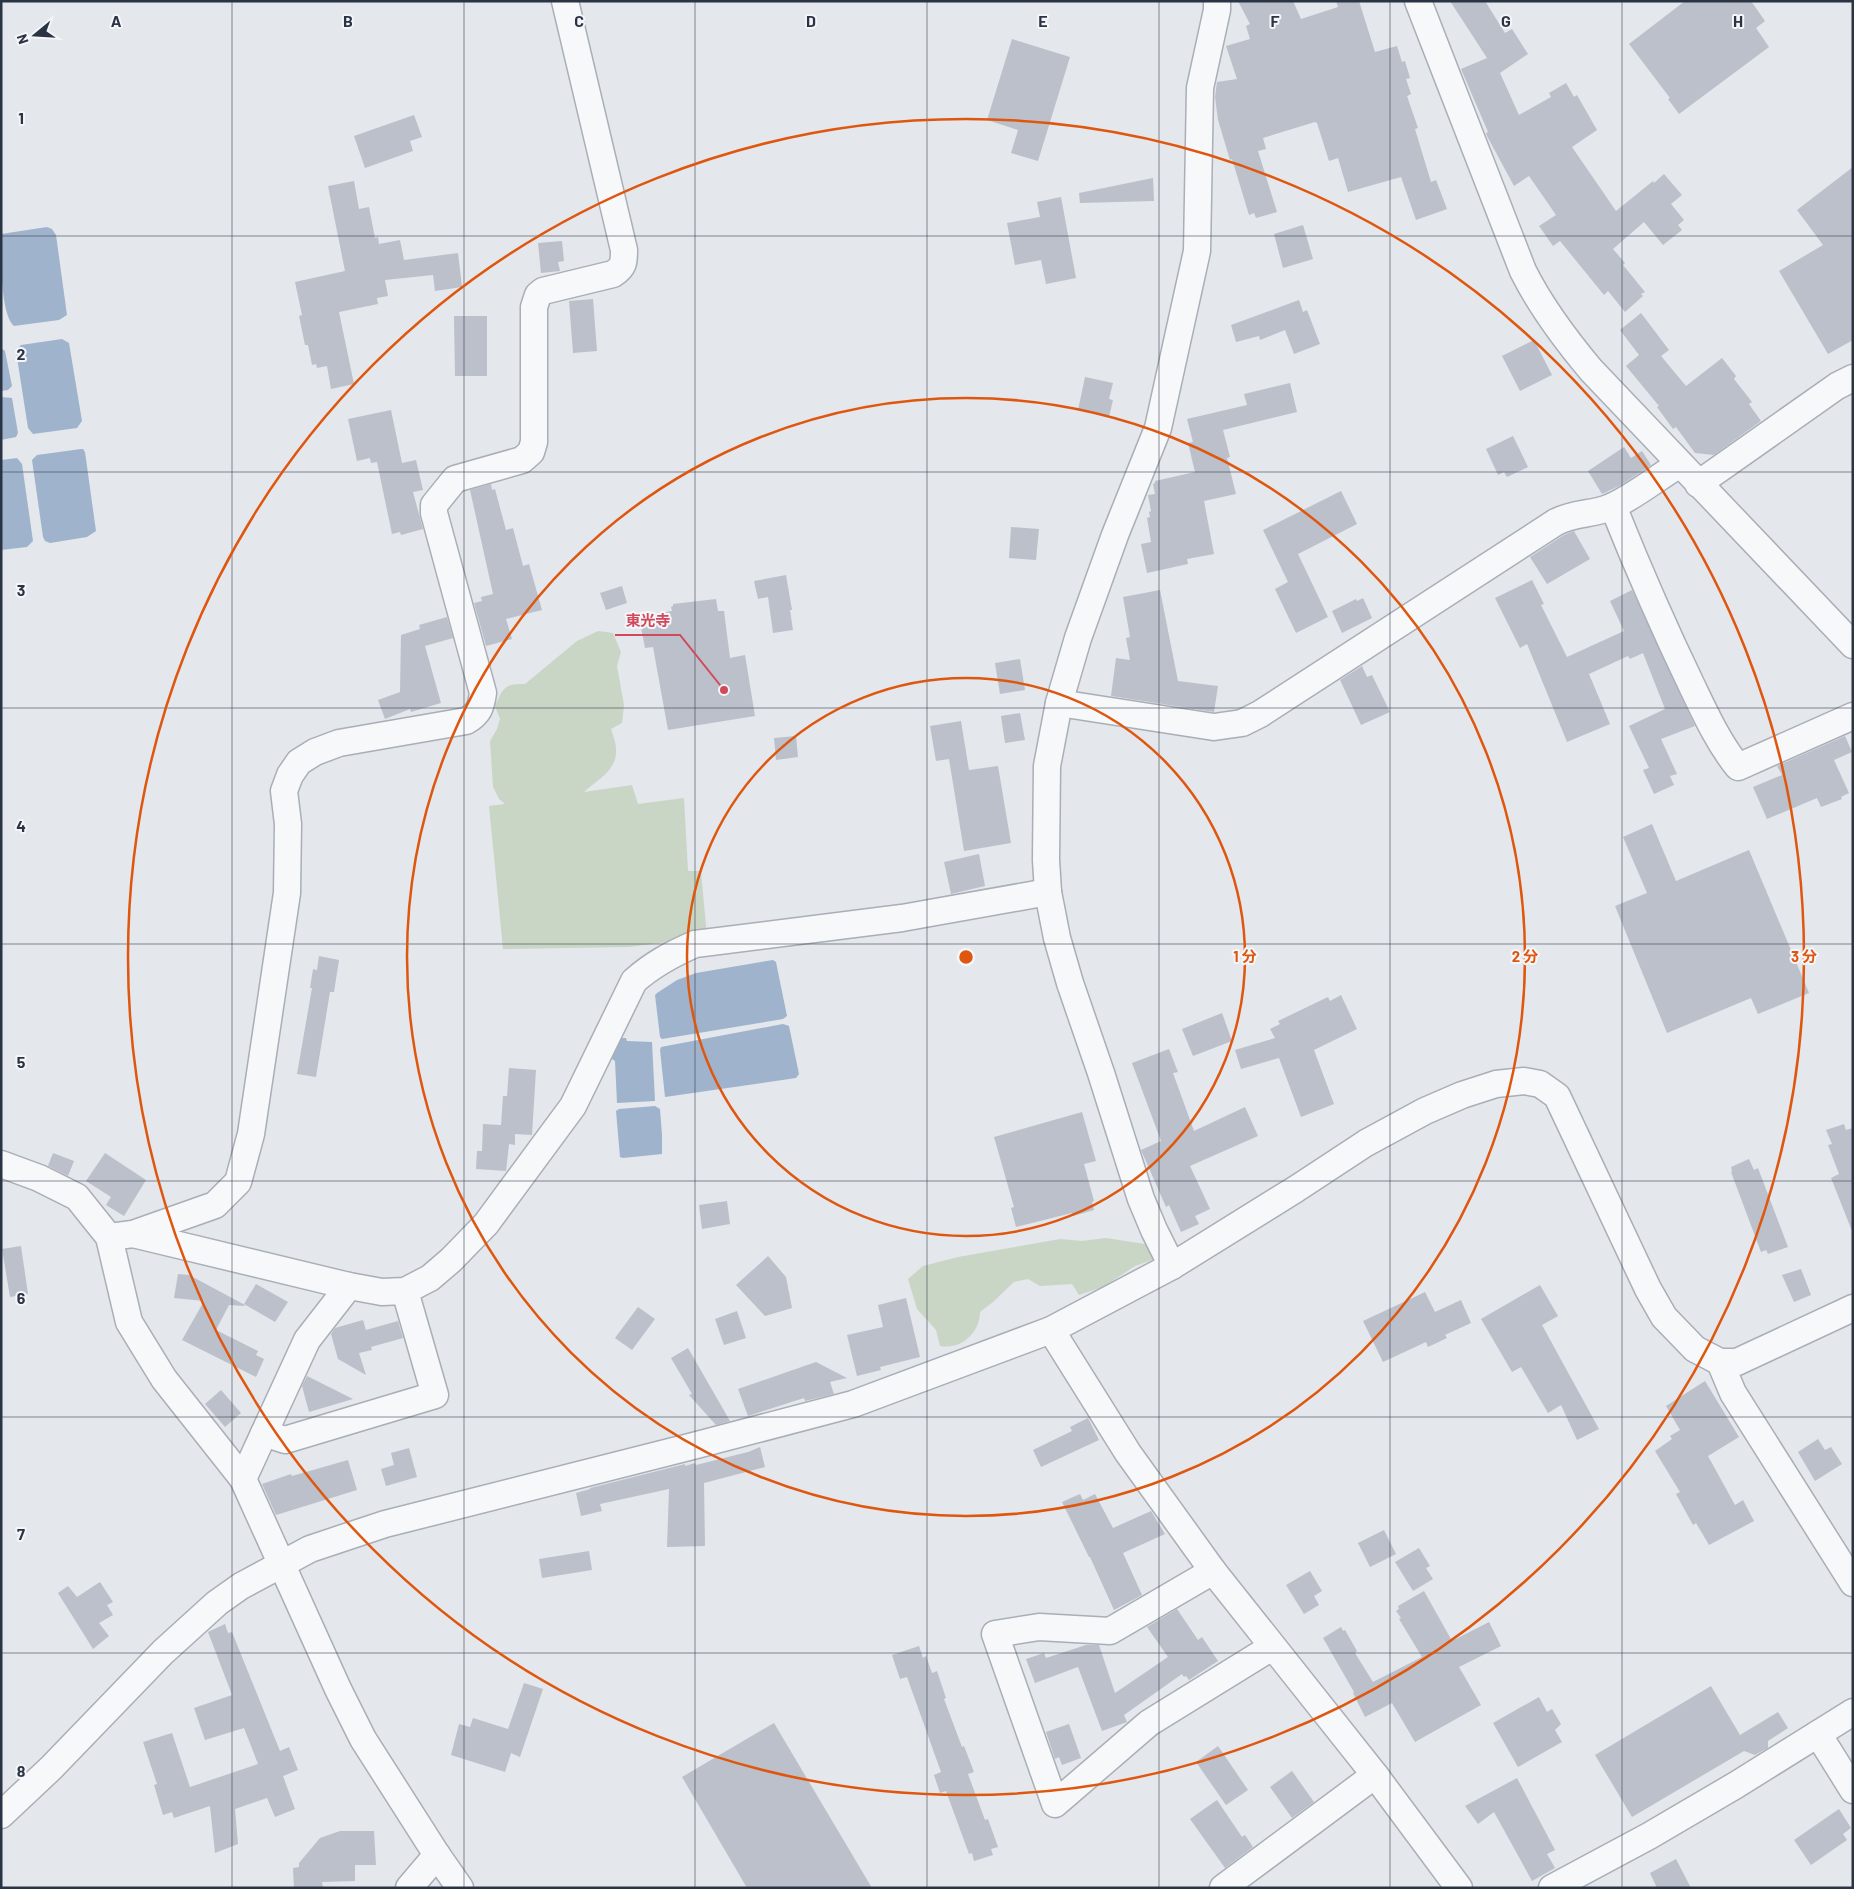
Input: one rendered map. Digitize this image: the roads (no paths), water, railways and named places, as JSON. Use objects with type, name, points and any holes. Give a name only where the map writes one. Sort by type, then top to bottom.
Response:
[{"type":"street","points":[[121,1236],[215,1205],[238,1182],[251,1134],[287,893],[288,824],[284,791],[290,775],[299,762],[315,752],[339,743],[466,720],[478,713],[483,693],[434,513],[434,505],[455,479],[522,460],[531,452],[534,442],[534,307],[538,295],[543,291],[613,274],[620,270],[624,263],[624,250],[565,1]]},
{"type":"street","points":[[1172,1266],[1141,1199],[1101,1073],[1070,984],[1058,938],[1048,892],[1046,860],[1047,766],[1058,703],[1078,638],[1115,535],[1158,428],[1197,251],[1200,88],[1217,10],[1217,1]]},
{"type":"street","points":[[1418,1],[1522,271],[1537,299],[1564,339],[1698,484],[1853,645]]},
{"type":"street","points":[[1698,484],[1837,386],[1853,378]]},
{"type":"street","points":[[1058,703],[1214,727],[1242,723],[1260,714],[1556,522],[1572,515],[1600,511],[1613,506],[1680,464]]},
{"type":"street","points":[[1613,506],[1678,658],[1725,751],[1738,766],[1853,716]]},
{"type":"street","points":[[1,1164],[39,1178],[77,1197],[121,1236],[349,1286],[382,1292],[405,1291],[430,1278],[451,1260],[486,1224],[573,1106],[634,981],[649,967],[668,956],[696,944],[902,918],[1048,892]]},
{"type":"street","points":[[1,1815],[51,1768],[163,1652],[217,1603],[241,1586],[310,1549],[385,1524],[853,1404],[1050,1330],[1172,1266],[1366,1143],[1404,1122],[1462,1095],[1496,1084],[1524,1081],[1540,1084],[1556,1096],[1648,1289],[1664,1317],[1694,1349],[1720,1362],[1737,1362],[1853,1308]]},
{"type":"street","points":[[121,1236],[129,1322],[164,1379],[238,1471],[282,1563],[334,1681],[363,1739],[460,1888]]},
{"type":"street","points":[[243,1480],[307,1340],[349,1286]]},
{"type":"street","points":[[264,1433],[285,1440],[435,1395],[405,1291]]},
{"type":"street","points":[[1050,1330],[1128,1452],[1213,1571],[1375,1775],[1459,1888]]},
{"type":"street","points":[[1720,1362],[1733,1393],[1853,1582]]},
{"type":"street","points":[[1213,1571],[1110,1631],[1039,1627],[995,1634],[1055,1804],[1149,1723],[1272,1647]]},
{"type":"street","points":[[1552,1888],[1649,1836],[1853,1712]]},
{"type":"street","points":[[1818,1734],[1853,1790]]},
{"type":"street","points":[[1223,1888],[1375,1775]]},
{"type":"street","points":[[409,1888],[437,1854]]},
{"type":"water","points":[[47,227],[52,229],[56,235],[67,315],[59,320],[14,326],[9,319],[4,297],[1,269],[1,234]]},
{"type":"water","points":[[62,339],[69,343],[82,421],[77,428],[33,434],[28,428],[16,351],[21,345]]},
{"type":"water","points":[[1,348],[5,351],[12,386],[8,390],[1,391]]},
{"type":"water","points":[[1,397],[12,398],[18,433],[16,437],[1,440]]},
{"type":"water","points":[[83,449],[85,452],[96,531],[87,537],[50,543],[45,541],[43,537],[32,460],[37,455]]},
{"type":"water","points":[[17,458],[22,464],[33,541],[27,547],[1,550],[1,460]]},
{"type":"water","points":[[773,960],[776,962],[787,1016],[783,1019],[662,1039],[660,1037],[655,995],[657,993],[677,980],[696,973]]},
{"type":"water","points":[[783,1024],[789,1026],[799,1074],[796,1078],[665,1097],[661,1047]]},
{"type":"water","points":[[616,1038],[626,1038],[627,1041],[652,1042],[655,1101],[617,1103],[615,1061],[612,1059]]},
{"type":"water","points":[[655,1106],[660,1109],[662,1154],[620,1157],[616,1111],[619,1109]]},
{"type":"place","name":"東光寺","points":[[724,690]]}]
